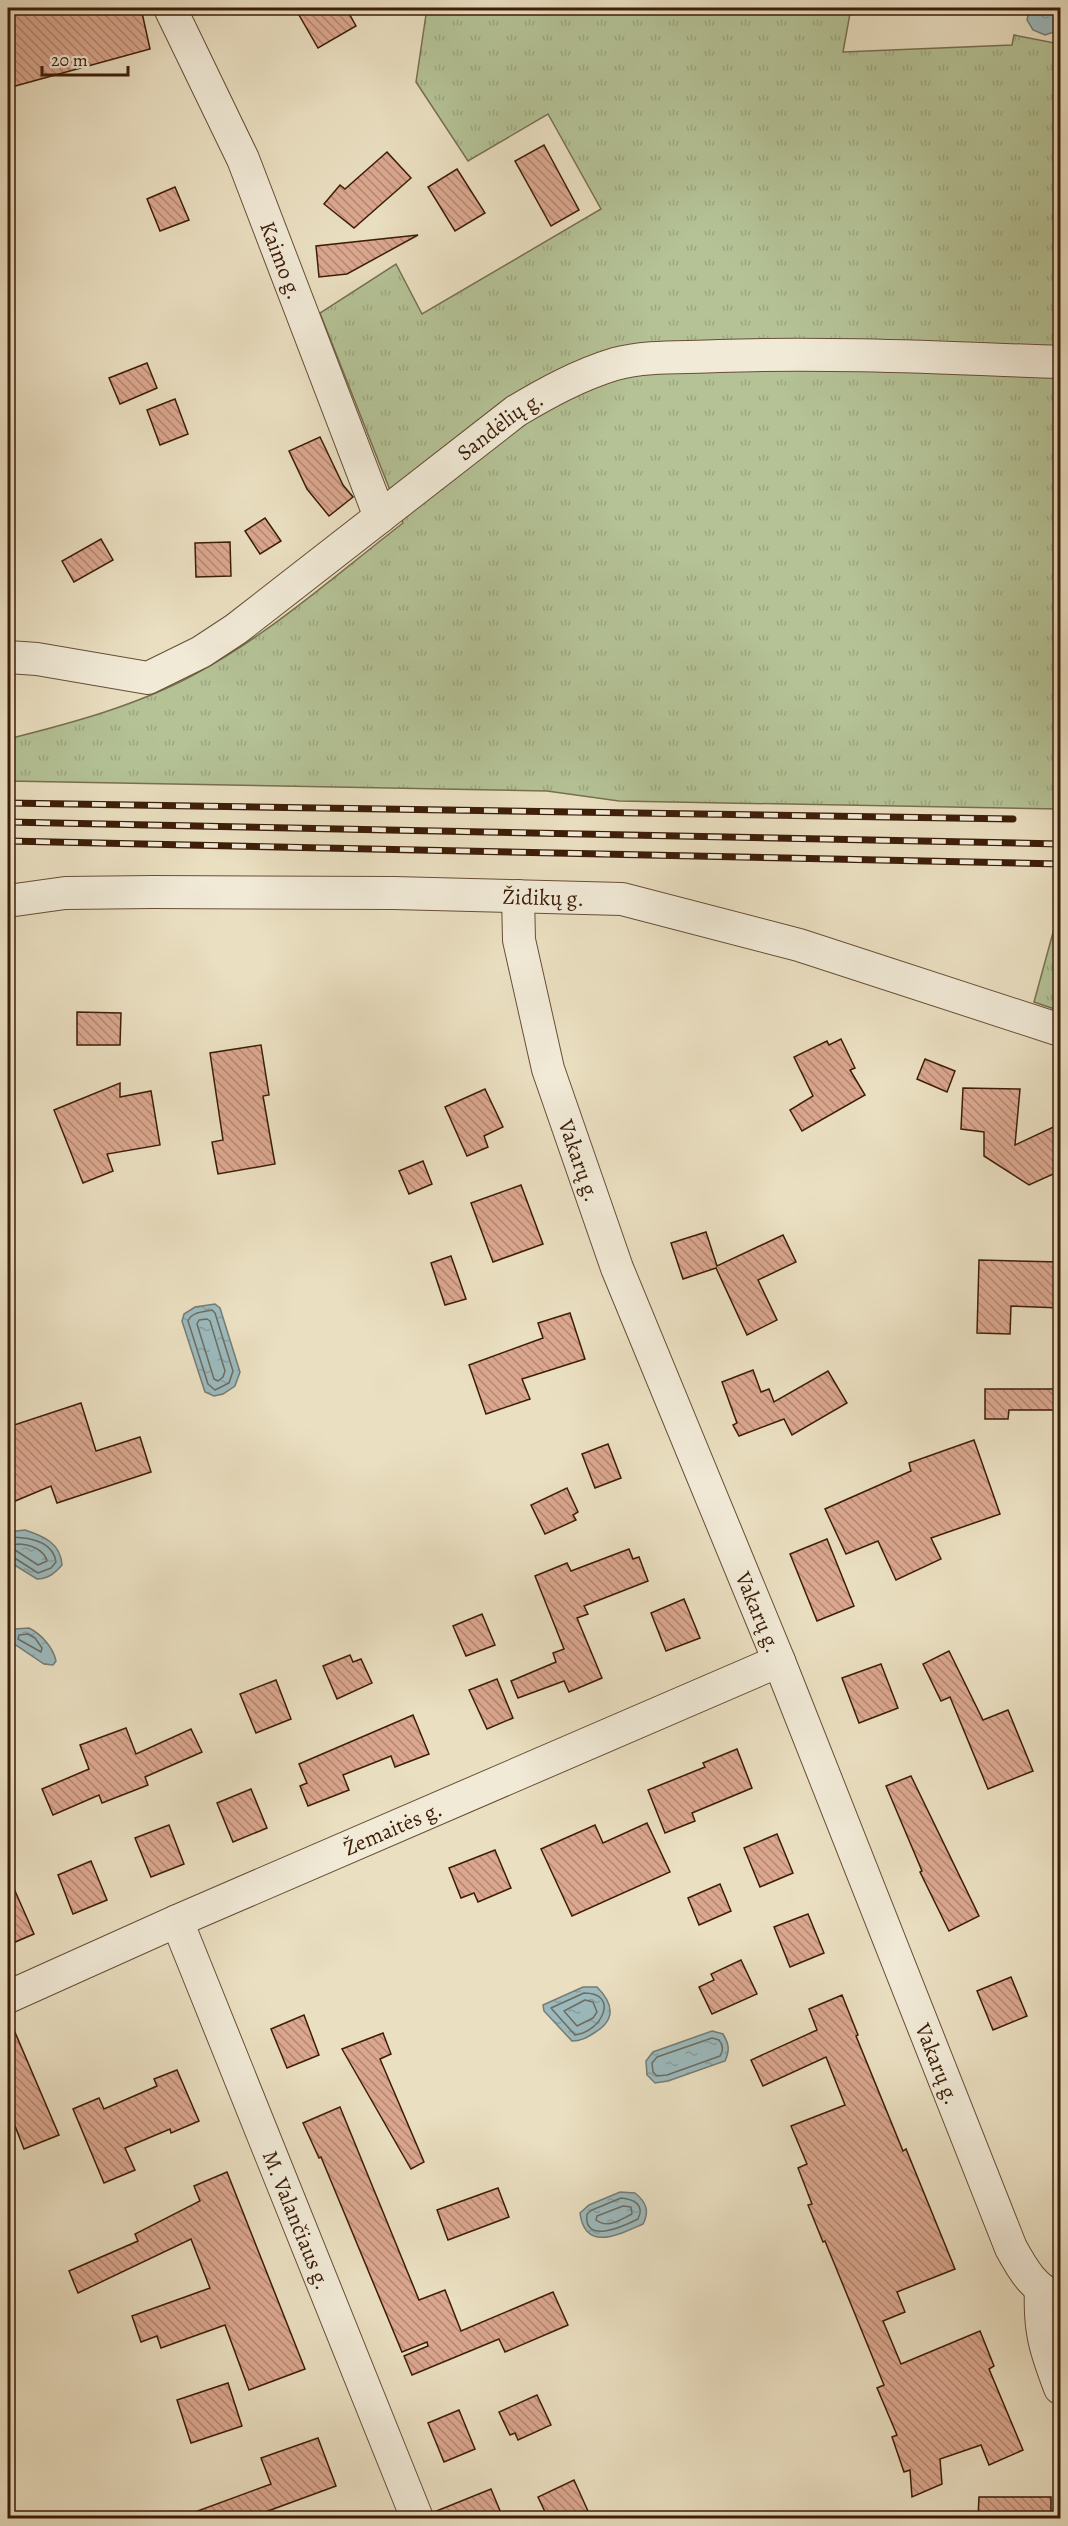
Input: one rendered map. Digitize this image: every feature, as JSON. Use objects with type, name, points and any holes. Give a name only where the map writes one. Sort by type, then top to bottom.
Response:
[{"type":"street","name":"Kaimo g.","points":[[170,8],[243,159],[380,517]]},
{"type":"street","name":"Sandėlių g.","points":[[8,657],[37,659],[148,678],[201,651],[236,629],[516,411],[583,375],[617,364],[650,359],[766,354],[1060,362]]},
{"type":"street","name":"Židikų g.","points":[[8,900],[65,893],[153,892],[621,899],[798,945],[1060,1030]]},
{"type":"street","name":"Vakarų g.","points":[[518,896],[519,940],[548,1069],[579,1164],[617,1268],[779,1661],[1000,2222],[1024,2272],[1051,2295]]},
{"type":"street","name":"Žemaitės g.","points":[[8,1997],[779,1661]]},
{"type":"street","name":"M. Valančiaus g.","points":[[177,1922],[417,2518]]},
{"type":"street","points":[[1051,2295],[1040,2319],[1044,2343],[1060,2388]]},
{"type":"green space","points":[[427,8],[851,8],[843,52],[1012,45],[1014,35],[1060,44],[1060,809],[619,801],[547,791],[8,781],[8,739],[81,720],[129,704],[197,673],[251,640],[403,523],[320,313],[396,264],[422,314],[601,209],[548,114],[468,161],[416,82]]},
{"type":"green space","points":[[1060,907],[1060,1011],[1034,1002]]},
{"type":"water","points":[[1030,8],[1060,8],[1060,30],[1045,35],[1033,30],[1027,20]]},
{"type":"water","points":[[215,1304],[220,1308],[240,1372],[235,1386],[223,1394],[214,1396],[205,1392],[182,1321],[184,1314],[195,1307]]},
{"type":"water","points":[[25,1530],[50,1542],[61,1557],[62,1565],[48,1577],[37,1579],[8,1561],[8,1532]]},
{"type":"water","points":[[29,1628],[42,1637],[49,1646],[56,1661],[53,1665],[44,1664],[10,1641],[10,1633],[15,1629]]},
{"type":"water","points":[[583,1987],[597,1987],[603,1993],[609,2006],[609,2017],[606,2023],[594,2033],[583,2039],[572,2041],[544,2011],[543,2005]]},
{"type":"water","points":[[712,2031],[723,2034],[727,2041],[728,2050],[725,2061],[668,2081],[655,2083],[647,2075],[646,2061],[653,2052]]},
{"type":"water","points":[[620,2192],[635,2193],[642,2200],[646,2207],[643,2224],[605,2237],[596,2237],[589,2233],[583,2225],[580,2213],[589,2205]]},
{"type":"building","points":[[8,8],[141,8],[150,49],[8,88]]},
{"type":"building","points":[[295,8],[346,8],[356,26],[318,48]]},
{"type":"building","points":[[544,145],[579,210],[551,226],[515,161]]},
{"type":"building","points":[[387,152],[411,178],[354,228],[324,204],[340,185],[345,189]]},
{"type":"building","points":[[457,169],[485,213],[455,231],[428,187]]},
{"type":"building","points":[[175,187],[189,220],[160,231],[147,199]]},
{"type":"building","points":[[418,235],[347,274],[319,277],[316,246]]},
{"type":"building","points":[[147,363],[157,388],[120,404],[109,378]]},
{"type":"building","points":[[175,399],[188,434],[160,445],[147,410]]},
{"type":"building","points":[[320,437],[343,485],[353,497],[329,516],[307,489],[289,451]]},
{"type":"building","points":[[265,518],[281,541],[260,554],[245,531]]},
{"type":"building","points":[[101,539],[113,560],[74,582],[62,561]]},
{"type":"building","points":[[230,542],[231,576],[196,577],[195,543]]},
{"type":"building","points":[[77,1012],[121,1013],[120,1045],[77,1045]]},
{"type":"building","points":[[841,1039],[855,1068],[850,1070],[865,1095],[802,1131],[790,1110],[813,1096],[794,1057],[827,1041],[829,1045]]},
{"type":"building","points":[[261,1045],[269,1095],[263,1096],[275,1164],[218,1174],[212,1142],[223,1140],[210,1053]]},
{"type":"building","points":[[925,1059],[955,1071],[947,1092],[917,1079]]},
{"type":"building","points":[[120,1083],[120,1097],[151,1091],[160,1145],[107,1154],[113,1171],[83,1183],[54,1110]]},
{"type":"building","points":[[963,1088],[1020,1089],[1015,1145],[1060,1124],[1060,1171],[1029,1185],[984,1156],[984,1132],[961,1129]]},
{"type":"building","points":[[485,1089],[503,1127],[484,1136],[488,1147],[467,1156],[445,1107]]},
{"type":"building","points":[[423,1161],[432,1184],[409,1194],[399,1171]]},
{"type":"building","points":[[521,1185],[543,1244],[493,1262],[471,1203]]},
{"type":"building","points":[[706,1232],[717,1266],[783,1235],[796,1262],[758,1280],[777,1320],[747,1335],[716,1268],[683,1279],[671,1243]]},
{"type":"building","points":[[451,1256],[466,1299],[445,1305],[431,1263]]},
{"type":"building","points":[[979,1260],[1060,1262],[1060,1308],[1011,1306],[1010,1334],[977,1333]]},
{"type":"building","points":[[570,1313],[585,1359],[522,1379],[530,1399],[486,1414],[469,1365],[543,1338],[538,1323]]},
{"type":"building","points":[[753,1370],[761,1392],[769,1389],[774,1402],[828,1371],[847,1403],[792,1435],[784,1419],[739,1436],[733,1425],[737,1423],[722,1382]]},
{"type":"building","points":[[985,1389],[1060,1389],[1060,1410],[1009,1410],[1008,1419],[985,1419]]},
{"type":"building","points":[[81,1403],[96,1451],[140,1437],[151,1472],[57,1503],[51,1486],[8,1504],[8,1427]]},
{"type":"building","points":[[974,1440],[1000,1514],[931,1538],[941,1559],[896,1580],[878,1541],[846,1554],[825,1509],[911,1471],[909,1463]]},
{"type":"building","points":[[608,1444],[621,1478],[595,1488],[582,1454]]},
{"type":"building","points":[[567,1488],[578,1512],[573,1515],[576,1520],[545,1534],[531,1505]]},
{"type":"building","points":[[827,1539],[854,1606],[817,1621],[790,1554]]},
{"type":"building","points":[[629,1549],[633,1559],[639,1557],[648,1581],[584,1606],[588,1614],[577,1618],[602,1678],[569,1692],[564,1681],[518,1698],[511,1681],[556,1662],[553,1653],[564,1649],[535,1576],[567,1563],[571,1571]]},
{"type":"building","points":[[684,1599],[700,1638],[666,1651],[651,1613]]},
{"type":"building","points":[[482,1614],[495,1645],[466,1656],[453,1626]]},
{"type":"building","points":[[949,1651],[983,1720],[1008,1710],[1033,1771],[988,1789],[950,1697],[941,1701],[923,1664]]},
{"type":"building","points":[[350,1655],[353,1662],[361,1659],[372,1683],[337,1699],[323,1666]]},
{"type":"building","points":[[881,1664],[898,1708],[859,1723],[842,1678]]},
{"type":"building","points":[[497,1679],[513,1718],[487,1729],[469,1690]]},
{"type":"building","points":[[276,1680],[291,1719],[256,1733],[240,1694]]},
{"type":"building","points":[[413,1715],[429,1754],[395,1767],[391,1756],[343,1775],[349,1790],[308,1806],[300,1786],[307,1783],[299,1764]]},
{"type":"building","points":[[126,1728],[136,1754],[191,1729],[202,1752],[145,1777],[148,1785],[102,1803],[99,1795],[53,1815],[42,1789],[89,1769],[80,1745]]},
{"type":"building","points":[[737,1749],[752,1788],[692,1813],[695,1821],[665,1833],[648,1790],[705,1767],[703,1763]]},
{"type":"building","points":[[911,1776],[979,1916],[949,1931],[920,1872],[922,1871],[886,1786]]},
{"type":"building","points":[[251,1789],[267,1828],[233,1842],[217,1803]]},
{"type":"building","points":[[647,1823],[670,1872],[572,1916],[541,1849],[595,1825],[603,1843]]},
{"type":"building","points":[[169,1825],[184,1864],[151,1877],[135,1838]]},
{"type":"building","points":[[777,1834],[793,1873],[760,1887],[744,1848]]},
{"type":"building","points":[[495,1850],[511,1888],[478,1902],[474,1893],[461,1898],[449,1868]]},
{"type":"building","points":[[91,1861],[107,1900],[73,1914],[58,1875]]},
{"type":"building","points":[[8,1875],[34,1934],[8,1945]]},
{"type":"building","points":[[720,1884],[731,1911],[699,1925],[688,1898]]},
{"type":"building","points":[[808,1914],[824,1953],[790,1967],[774,1927]]},
{"type":"building","points":[[741,1960],[757,1994],[712,2014],[699,1987],[714,1980],[711,1974]]},
{"type":"building","points":[[1011,1977],[1027,2016],[993,2030],[977,1991]]},
{"type":"building","points":[[842,1995],[858,2035],[856,2036],[903,2151],[906,2149],[955,2269],[897,2292],[905,2312],[883,2321],[901,2364],[980,2331],[994,2366],[989,2369],[1023,2450],[989,2465],[981,2445],[940,2459],[942,2484],[912,2497],[910,2470],[904,2472],[892,2437],[897,2435],[877,2388],[884,2385],[808,2205],[812,2204],[798,2168],[807,2164],[791,2126],[845,2105],[826,2057],[763,2086],[751,2060],[817,2030],[809,2009]]},
{"type":"building","points":[[304,2015],[319,2055],[287,2068],[271,2029]]},
{"type":"building","points":[[8,2016],[59,2135],[24,2149],[8,2108]]},
{"type":"building","points":[[383,2033],[391,2054],[380,2059],[424,2162],[411,2169],[342,2049]]},
{"type":"building","points":[[177,2070],[199,2121],[171,2133],[170,2129],[125,2148],[135,2170],[104,2183],[73,2109],[99,2098],[104,2109],[157,2086],[154,2079]]},
{"type":"building","points":[[340,2107],[419,2300],[445,2290],[461,2331],[553,2292],[568,2325],[505,2352],[499,2339],[412,2375],[404,2356],[428,2346],[427,2342],[402,2352],[321,2157],[319,2158],[303,2123]]},
{"type":"building","points":[[227,2172],[305,2369],[249,2390],[225,2325],[161,2348],[157,2336],[141,2342],[132,2316],[210,2288],[191,2239],[78,2293],[69,2271],[138,2241],[135,2234],[200,2201],[194,2186]]},
{"type":"building","points":[[498,2188],[509,2217],[448,2240],[437,2210]]},
{"type":"building","points":[[228,2383],[242,2426],[191,2443],[177,2400]]},
{"type":"building","points":[[537,2395],[551,2425],[518,2440],[515,2433],[510,2435],[499,2412]]},
{"type":"building","points":[[459,2410],[475,2449],[444,2462],[428,2423]]},
{"type":"building","points":[[318,2438],[336,2486],[249,2518],[184,2518],[184,2516],[271,2484],[261,2458]]},
{"type":"building","points":[[574,2480],[588,2511],[572,2518],[548,2518],[538,2497]]},
{"type":"building","points":[[491,2489],[503,2518],[435,2518],[434,2512]]},
{"type":"building","points":[[979,2497],[1051,2497],[1051,2518],[978,2518]]},
{"type":"railway","points":[[8,803],[1013,819]]},
{"type":"railway","points":[[8,822],[1060,844]]},
{"type":"railway","points":[[8,841],[1060,864]]}]
